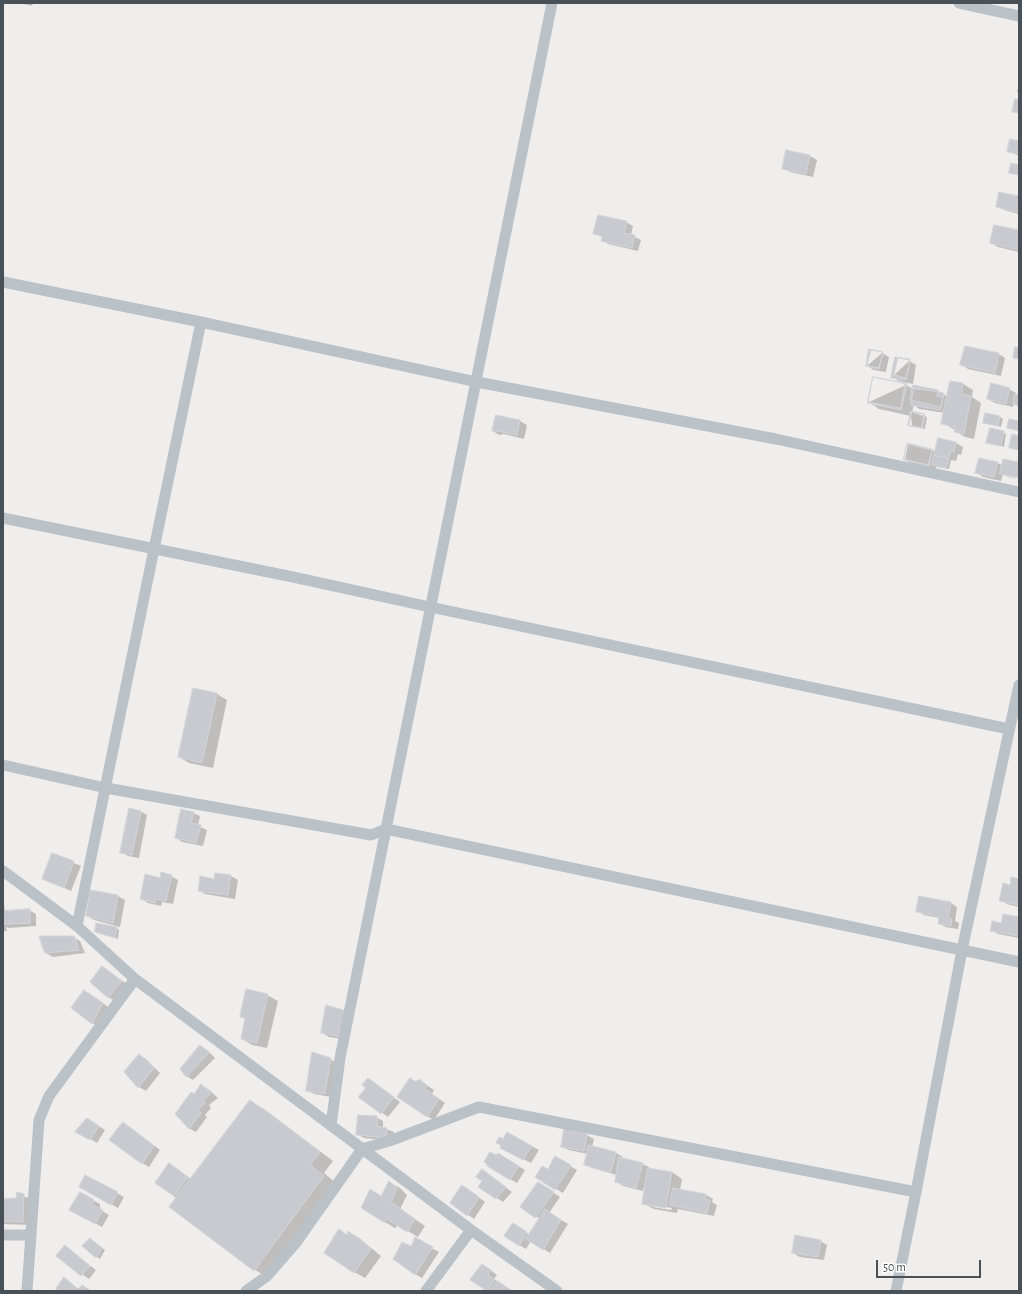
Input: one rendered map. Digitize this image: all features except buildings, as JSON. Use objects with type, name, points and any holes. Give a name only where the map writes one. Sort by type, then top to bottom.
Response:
[{"type":"street","points":[[332,1125],[340,1058],[552,3]]},
{"type":"street","points":[[959,3],[1019,16]]},
{"type":"street","points":[[3,282],[201,322],[477,382],[776,439],[1019,492]]},
{"type":"street","points":[[77,926],[201,322]]},
{"type":"street","points":[[3,518],[293,577],[1009,729]]},
{"type":"street","points":[[896,1291],[962,950],[1019,685]]},
{"type":"street","points":[[3,765],[106,788],[371,835],[386,829],[1019,962]]},
{"type":"street","points":[[3,871],[77,926],[135,979],[471,1230],[556,1291]]},
{"type":"street","points":[[27,1291],[39,1120],[49,1096],[135,979]]},
{"type":"street","points":[[246,1291],[267,1276],[295,1244],[362,1149],[392,1140],[479,1106],[916,1192]]},
{"type":"street","points":[[426,1291],[471,1230]]},
{"type":"street","points":[[3,1235],[30,1235]]}]
